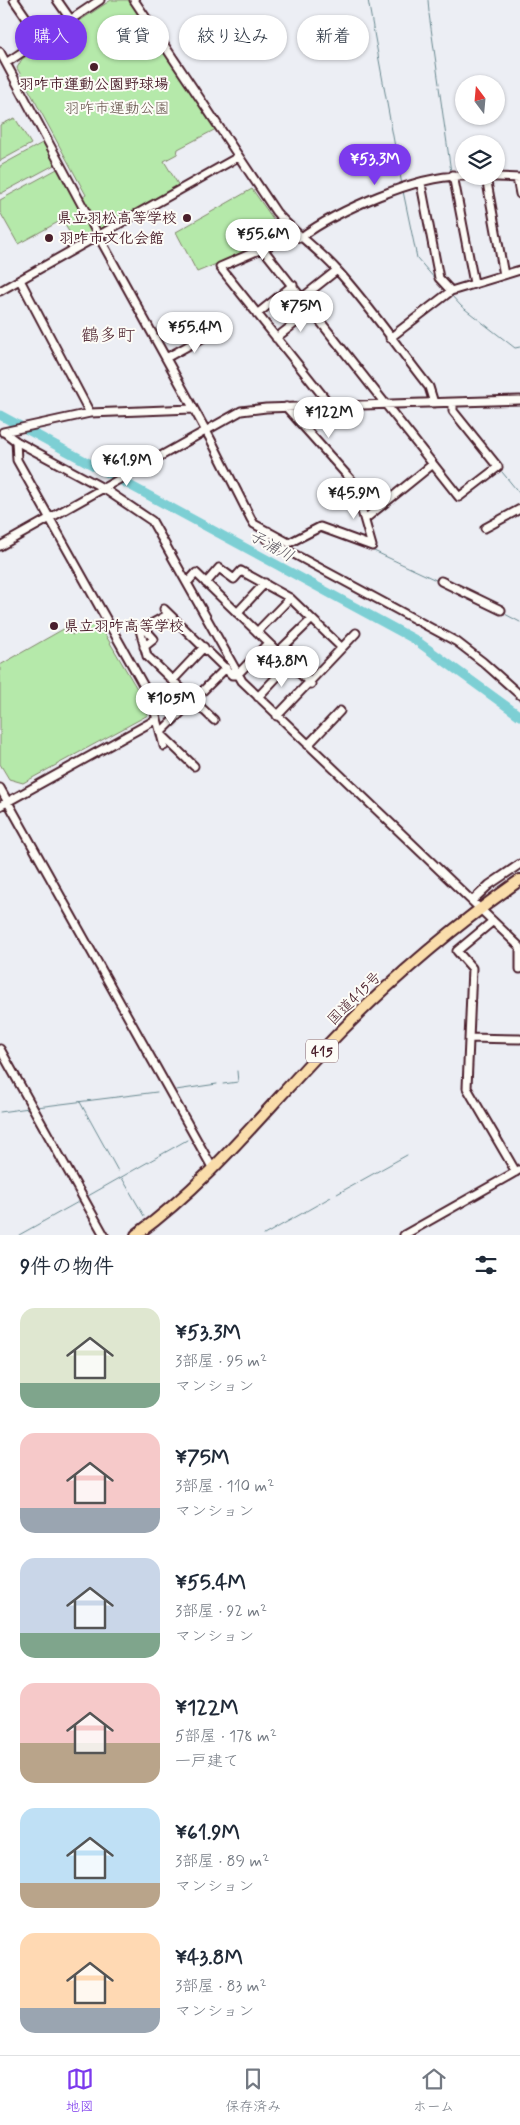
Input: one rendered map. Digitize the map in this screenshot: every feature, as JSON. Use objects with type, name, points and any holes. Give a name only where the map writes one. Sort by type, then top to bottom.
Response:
[{"type":"highway","name":"国道415号","points":[[136,1235],[169,1212],[213,1169],[314,1060],[384,989],[476,904],[520,880]]},
{"type":"street","points":[[14,0],[24,15]]},
{"type":"street","points":[[57,0],[68,15]]},
{"type":"street","points":[[78,15],[100,0]]},
{"type":"street","points":[[134,0],[276,212],[298,236],[319,252],[337,270],[429,387],[434,403]]},
{"type":"street","points":[[0,52],[192,409],[206,431],[254,524],[289,543],[320,527],[372,546],[354,483],[286,407]]},
{"type":"street","points":[[6,63],[15,57]]},
{"type":"street","points":[[0,291],[238,157]]},
{"type":"street","points":[[331,406],[220,267],[298,236],[361,202],[453,175],[474,284]]},
{"type":"street","points":[[505,178],[518,178],[520,194]]},
{"type":"street","points":[[421,184],[439,278],[451,291]]},
{"type":"street","points":[[487,185],[504,275]]},
{"type":"street","points":[[263,249],[303,297],[459,497],[498,468],[453,412],[453,403]]},
{"type":"street","points":[[303,297],[337,270]]},
{"type":"street","points":[[390,338],[451,291],[520,270]]},
{"type":"street","points":[[20,280],[90,413]]},
{"type":"street","points":[[257,314],[293,285]]},
{"type":"street","points":[[276,338],[312,310]]},
{"type":"street","points":[[166,358],[215,331]]},
{"type":"street","points":[[0,546],[241,411],[286,407],[520,400]]},
{"type":"street","points":[[1,434],[49,421],[90,413],[192,409]]},
{"type":"street","points":[[1,434],[106,487],[152,521],[238,675],[277,716],[520,947],[520,969]]},
{"type":"street","points":[[16,441],[17,460],[150,697],[164,746]]},
{"type":"street","points":[[365,519],[433,464]]},
{"type":"street","points":[[485,528],[520,509]]},
{"type":"street","points":[[268,532],[266,539],[457,642],[520,695]]},
{"type":"street","points":[[206,583],[219,568],[234,579],[241,571],[290,598],[342,648]]},
{"type":"street","points":[[187,583],[196,573],[310,683]]},
{"type":"street","points":[[441,581],[500,610]]},
{"type":"street","points":[[237,612],[265,584]]},
{"type":"street","points":[[257,632],[290,598]]},
{"type":"street","points":[[214,720],[147,656],[140,630],[167,611],[232,674],[238,675]]},
{"type":"street","points":[[278,652],[312,619]]},
{"type":"street","points":[[144,628],[154,639],[144,647]]},
{"type":"street","points":[[277,716],[356,633]]},
{"type":"street","points":[[238,675],[268,642]]},
{"type":"street","points":[[172,681],[204,647]]},
{"type":"street","points":[[258,697],[290,664]]},
{"type":"street","points":[[161,734],[226,668]]},
{"type":"street","points":[[308,745],[340,711]]},
{"type":"street","points":[[0,806],[157,719]]},
{"type":"street","points":[[161,734],[194,766]]},
{"type":"street","points":[[0,788],[213,1169]]},
{"type":"street","points":[[476,904],[490,885],[520,864]]},
{"type":"street","points":[[404,1235],[518,1171],[467,1088],[472,968],[457,951],[493,920]]},
{"type":"street","points":[[469,1038],[520,1038]]},
{"type":"street","points":[[0,1049],[104,1235]]},
{"type":"green space","name":"羽咋市運動公園","points":[[111,0],[129,0],[139,15],[97,15],[97,60],[169,59],[216,129],[178,149],[177,154],[164,161],[179,186],[100,229],[82,198],[86,195],[17,68],[21,60],[87,60],[87,16]]},
{"type":"green space","points":[[15,118],[31,144],[0,161],[0,125]]},
{"type":"green space","points":[[44,142],[56,164],[0,194],[0,166]]},
{"type":"green space","points":[[59,168],[94,236],[77,245],[62,220],[18,244],[0,212],[0,200]]},
{"type":"green space","points":[[252,189],[281,230],[277,239],[197,272],[176,232]]},
{"type":"green space","name":"県立羽咋高等学校","points":[[93,622],[96,626],[99,624],[143,699],[148,715],[23,783],[9,779],[0,764],[0,665],[67,627],[72,635]]},
{"type":"waterway","points":[[368,0],[402,185]]},
{"type":"waterway","points":[[428,0],[429,12]]},
{"type":"waterway","points":[[429,14],[439,84]]},
{"type":"waterway","points":[[439,87],[451,172]]},
{"type":"waterway","points":[[403,191],[417,258],[435,279]]},
{"type":"waterway","points":[[451,295],[461,306],[515,348],[520,347]]},
{"type":"waterway","name":"子浦川","points":[[0,415],[414,639],[520,716]]},
{"type":"waterway","points":[[502,472],[520,494]]},
{"type":"waterway","points":[[334,536],[374,551],[438,581]]},
{"type":"waterway","points":[[501,612],[520,622]]},
{"type":"waterway","points":[[223,1084],[238,1082],[237,1071]]},
{"type":"waterway","points":[[176,1090],[217,1084]]},
{"type":"waterway","points":[[37,1107],[157,1092]]},
{"type":"waterway","points":[[80,1102],[118,1171]]},
{"type":"waterway","points":[[0,1112],[29,1108]]},
{"type":"waterway","points":[[88,1196],[187,1140]]},
{"type":"waterway","points":[[337,1194],[407,1155]]},
{"type":"waterway","points":[[122,1178],[144,1216]]},
{"type":"waterway","points":[[264,1235],[331,1197]]},
{"type":"waterway","points":[[19,1235],[80,1201]]},
{"type":"place","name":"羽咋市運動公園野球場","points":[[94,67]]},
{"type":"place","name":"県立羽松高等学校","points":[[187,218]]},
{"type":"place","name":"羽咋市文化会館","points":[[49,238]]},
{"type":"place","name":"県立羽咋高等学校","points":[[54,626]]},
{"type":"district","name":"鶴多町","points":[[108,335]]}]
